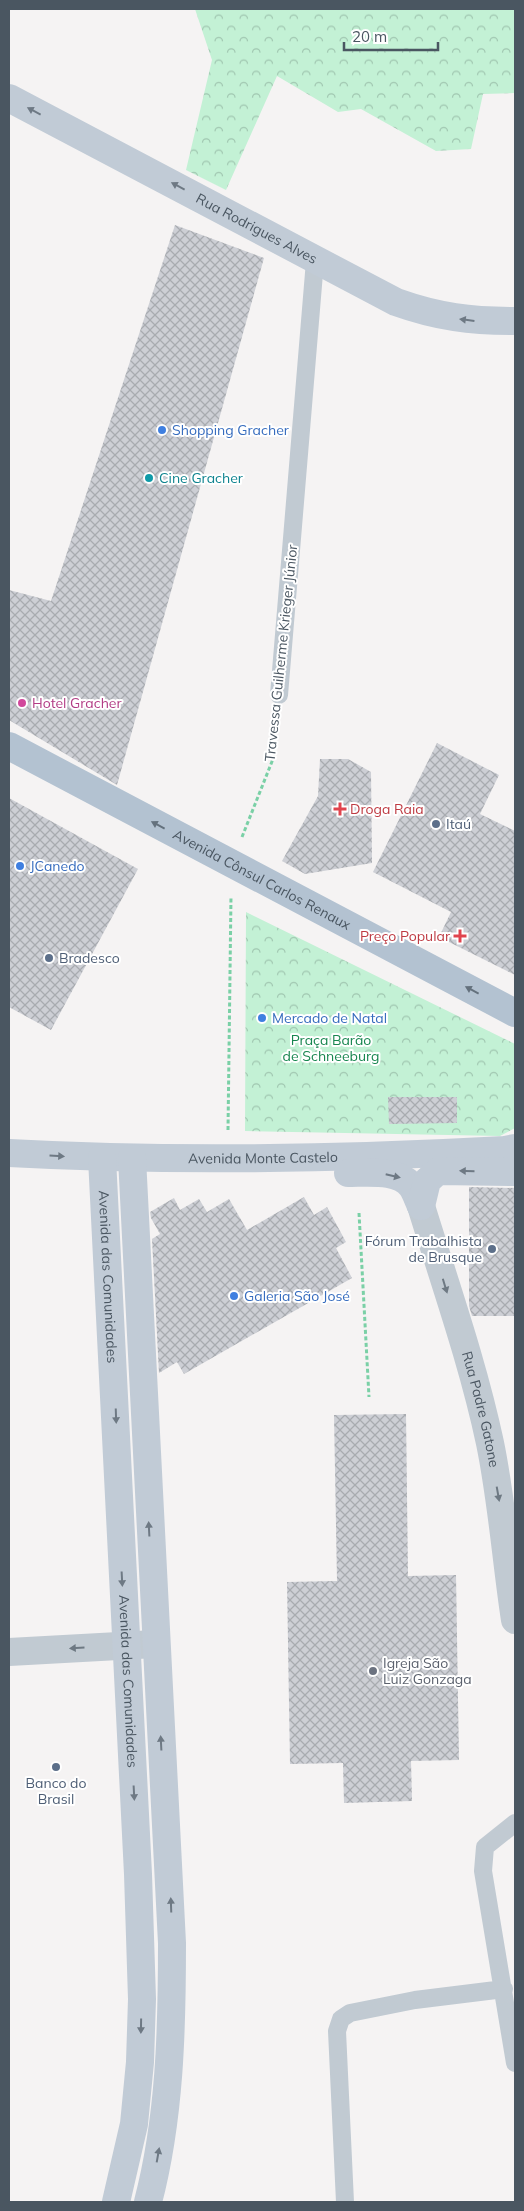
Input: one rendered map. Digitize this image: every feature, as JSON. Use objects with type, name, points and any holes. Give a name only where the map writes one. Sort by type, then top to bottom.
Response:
[{"type":"main road","name":"Rua Rodrigues Alves","points":[[9,98],[315,261],[396,302],[428,313],[475,321],[515,321]]},
{"type":"main road","name":"Avenida Cônsul Carlos Renaux","points":[[9,746],[515,1013]]},
{"type":"main road","name":"Avenida Monte Castelo","points":[[9,1153],[102,1158],[235,1158],[417,1155],[515,1148]]},
{"type":"main road","name":"Avenida das Comunidades","points":[[102,1158],[108,1227],[141,1940],[142,1999],[140,2062],[134,2124],[116,2202]]},
{"type":"main road","name":"Avenida das Comunidades","points":[[132,1158],[155,1644],[172,1943],[172,2001],[163,2129],[148,2202]]},
{"type":"main road","points":[[235,1158],[290,1173],[375,1173],[399,1177],[412,1186],[421,1206]]},
{"type":"main road","points":[[421,1206],[426,1181],[438,1171],[515,1172]]},
{"type":"main road","points":[[108,1227],[134,1226]]},
{"type":"main road","points":[[114,1377],[142,1374]]},
{"type":"main road","points":[[141,1940],[172,1943]]},
{"type":"main road","points":[[142,1999],[172,2001]]},
{"type":"main road","points":[[134,2124],[163,2129]]},
{"type":"street","name":"Rua Padre Gatone","points":[[421,1206],[490,1442],[515,1620]]},
{"type":"street","points":[[9,1652],[155,1644]]},
{"type":"lane","name":"Travessa Guilherme Krieger Júnior","points":[[279,694],[315,261]]},
{"type":"lane","points":[[515,1823],[485,1847],[483,1871],[515,2063]]},
{"type":"lane","points":[[344,2202],[337,2031],[341,2019],[350,2014],[415,2000],[504,1989]]},
{"type":"path","name":"Travessa Guilherme Krieger Júnior","points":[[235,1158],[231,863],[273,759],[279,694]]},
{"type":"path","points":[[359,1213],[369,1397]]},
{"type":"green space","points":[[195,9],[515,9],[515,93],[483,94],[471,149],[436,151],[361,109],[338,112],[277,76],[226,190],[186,170],[212,60]]},
{"type":"green space","name":"Praça Barão de Schneeburg","points":[[246,912],[515,1044],[515,1128],[500,1136],[245,1131]]},
{"type":"building","name":"Shopping Gracher","points":[[175,225],[264,258],[117,785],[9,720],[9,590],[51,601]]},
{"type":"building","points":[[437,743],[499,775],[480,814],[515,831],[515,975],[439,937],[451,912],[373,872]]},
{"type":"building","name":"Droga Raia","points":[[320,759],[348,759],[371,772],[372,863],[305,874],[282,861],[318,796]]},
{"type":"building","name":"Bradesco","points":[[9,798],[138,869],[51,1030],[9,1007]]},
{"type":"building","points":[[388,1097],[457,1097],[457,1123],[389,1124]]},
{"type":"building","name":"Fórum Trabalhista de Brusque","points":[[469,1187],[515,1188],[515,1316],[472,1316],[469,1306]]},
{"type":"building","name":"Galeria São José","points":[[304,1197],[314,1215],[327,1207],[346,1242],[336,1248],[352,1278],[184,1374],[177,1362],[159,1373],[152,1239],[160,1234],[151,1218],[150,1212],[174,1198],[180,1210],[199,1199],[207,1212],[229,1199],[247,1230]]},
{"type":"building","name":"Igreja São Luiz Gonzaga","points":[[406,1414],[408,1576],[456,1575],[459,1760],[411,1761],[412,1801],[344,1803],[343,1763],[290,1764],[287,1582],[337,1581],[334,1415]]},
{"type":"place","name":"Shopping Gracher","points":[[162,430]]},
{"type":"place","name":"Cine Gracher","points":[[149,478]]},
{"type":"place","name":"Hotel Gracher","points":[[22,703]]},
{"type":"place","name":"Droga Raia","points":[[340,809]]},
{"type":"place","name":"Itaú","points":[[436,824]]},
{"type":"place","name":"JCanedo","points":[[20,866]]},
{"type":"place","name":"Preço Popular","points":[[460,936]]},
{"type":"place","name":"Bradesco","points":[[49,958]]},
{"type":"place","name":"Mercado de Natal","points":[[262,1018]]},
{"type":"place","name":"Fórum Trabalhista de Brusque","points":[[492,1249]]},
{"type":"place","name":"Galeria São José","points":[[234,1296]]},
{"type":"place","name":"Igreja São Luiz Gonzaga","points":[[373,1671]]},
{"type":"place","name":"Banco do Brasil","points":[[56,1767]]}]
